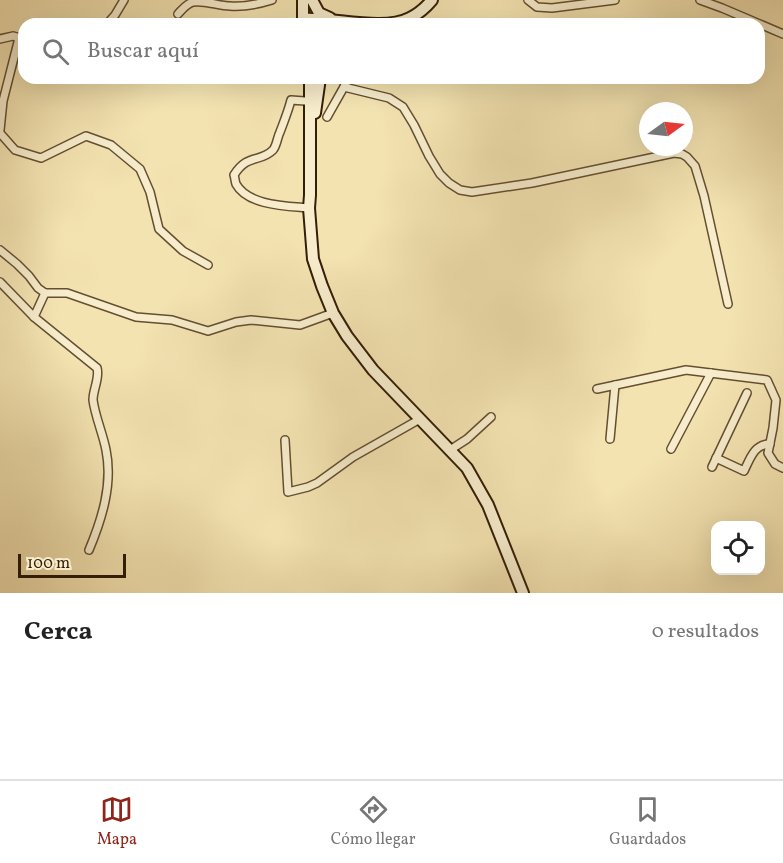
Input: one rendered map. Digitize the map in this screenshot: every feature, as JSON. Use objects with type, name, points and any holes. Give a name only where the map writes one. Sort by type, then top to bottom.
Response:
[{"type":"main road","points":[[303,0],[306,18]]},
{"type":"main road","points":[[307,18],[311,0]]},
{"type":"main road","points":[[311,0],[319,13],[329,18]]},
{"type":"main road","points":[[410,18],[432,0]]},
{"type":"main road","points":[[304,84],[303,192],[309,208]]},
{"type":"main road","points":[[310,84],[309,208],[313,259],[333,313],[346,336],[373,370],[467,468],[488,505],[524,593]]},
{"type":"main road","points":[[310,158],[319,84]]},
{"type":"street","points":[[112,18],[124,0]]},
{"type":"street","points":[[178,14],[192,2],[231,7],[272,0]]},
{"type":"street","points":[[528,0],[537,7],[552,8],[615,0]]},
{"type":"street","points":[[700,0],[745,18]]},
{"type":"street","points":[[765,26],[783,34]]},
{"type":"street","points":[[0,39],[18,37]]},
{"type":"street","points":[[18,48],[3,101],[0,132],[15,150],[42,158],[86,136],[111,145],[140,169],[150,192],[159,229],[183,251],[208,265]]},
{"type":"street","points":[[327,117],[346,84]]},
{"type":"street","points":[[344,87],[389,98],[403,107],[440,174],[460,190],[472,192],[532,183],[674,153],[682,154],[694,166],[704,196],[728,304]]},
{"type":"street","points":[[305,101],[291,100],[287,118],[279,133],[275,148],[266,155],[240,165],[234,175],[237,185],[247,196],[263,202],[309,208]]},
{"type":"street","points":[[0,250],[45,293],[67,293],[136,317],[172,320],[208,331],[244,321],[300,325],[333,313]]},
{"type":"street","points":[[0,282],[34,317],[97,368],[93,399],[106,453],[106,492],[100,523],[89,550]]},
{"type":"street","points":[[34,317],[45,293]]},
{"type":"street","points":[[597,389],[686,370],[767,380],[776,400],[768,453],[775,464],[783,468]]},
{"type":"street","points":[[671,448],[711,373]]},
{"type":"street","points":[[610,439],[615,385]]},
{"type":"street","points":[[712,467],[747,393]]},
{"type":"street","points":[[450,450],[467,440],[491,417]]},
{"type":"street","points":[[285,440],[288,492],[317,483],[353,457],[420,419]]},
{"type":"street","points":[[716,458],[744,471],[756,448],[763,444],[770,444]]}]
